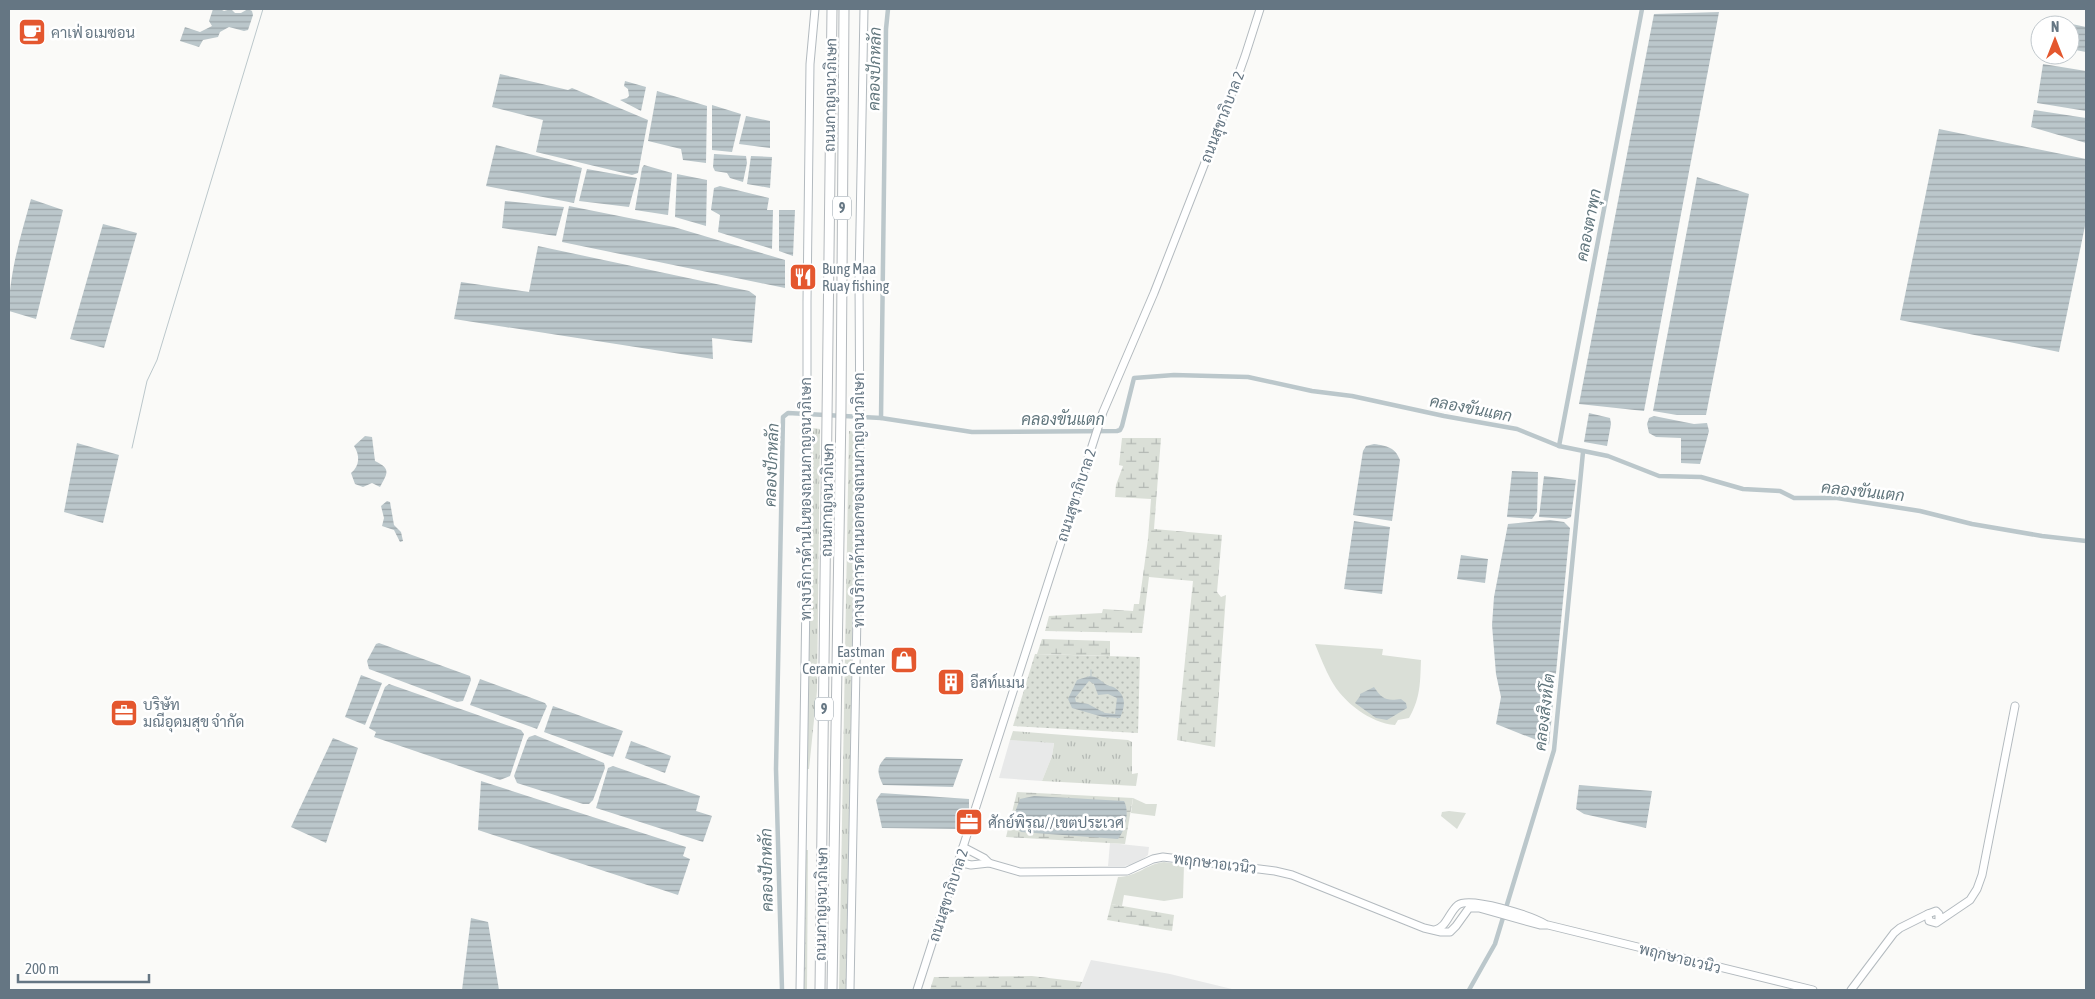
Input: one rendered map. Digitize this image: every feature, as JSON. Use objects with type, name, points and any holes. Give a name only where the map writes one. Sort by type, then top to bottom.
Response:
[{"type":"highway","name":"ถนนกาญจนาภิเษก","points":[[818,990],[820,974],[828,429],[832,9]]},
{"type":"highway","name":"ถนนกาญจนาภิเษก","points":[[832,990],[844,9]]},
{"type":"street","name":"ทางบริการด้านในของถนนกาญจนาภิเษก","points":[[800,990],[807,532],[805,405],[810,64],[815,9]]},
{"type":"street","name":"ทางบริการด้านนอกของถนนกาญจนาภิเษก","points":[[850,990],[860,436],[859,290],[864,9]]},
{"type":"street","name":"ถนนสุขาภิบาล 2","points":[[917,990],[1102,416],[1154,293],[1226,109],[1246,56],[1260,9]]},
{"type":"street","points":[[1929,918],[1932,911],[1938,916],[1950,914],[1970,900],[1980,882],[2015,706]]},
{"type":"street","name":"พฤกษาอเวนิว","points":[[963,847],[989,863],[1020,872],[1127,871],[1153,859],[1163,857],[1254,868],[1292,875],[1424,928],[1435,930],[1444,925],[1456,906],[1467,901],[1548,925],[1813,990]]},
{"type":"street","name":"พฤกษาอเวนิว","points":[[958,862],[971,865],[989,863]]},
{"type":"street","points":[[1435,930],[1450,932],[1469,908],[1483,907]]},
{"type":"street","points":[[1929,918],[1934,923],[1938,916]]},
{"type":"street","points":[[1851,990],[1894,933],[1916,920],[1929,918]]},
{"type":"shaded area","points":[[1010,740],[1054,742],[1052,756],[1042,781],[999,778]]},
{"type":"shaded area","points":[[1110,843],[1149,847],[1148,855],[1136,864],[1108,866]]},
{"type":"shaded area","points":[[1091,960],[1170,974],[1236,990],[1079,990]]},
{"type":"green space","points":[[813,428],[820,429],[817,691],[809,769],[806,769]]},
{"type":"green space","points":[[849,431],[855,432],[847,990],[839,990]]},
{"type":"green space","points":[[1122,438],[1161,438],[1154,529],[1222,535],[1217,592],[1221,597],[1226,595],[1215,747],[1177,740],[1193,581],[1149,577],[1142,633],[1045,631],[1049,616],[1102,613],[1103,609],[1133,611],[1134,604],[1139,604],[1148,539],[1151,499],[1115,497],[1116,485],[1123,466],[1119,465]]},
{"type":"green space","points":[[1042,639],[1110,641],[1110,656],[1037,654]]},
{"type":"green space","points":[[1315,644],[1383,649],[1382,655],[1421,660],[1418,696],[1409,718],[1398,720],[1395,725],[1376,720],[1358,710],[1336,688]]},
{"type":"green space","points":[[1035,654],[1140,657],[1138,733],[1013,726]]},
{"type":"green space","points":[[1013,731],[1128,740],[1132,742],[1132,774],[1138,773],[1136,786],[1042,781],[1052,756],[1054,743],[1010,740]]},
{"type":"green space","points":[[1017,792],[1133,798],[1125,844],[1006,837]]},
{"type":"green space","points":[[1133,798],[1146,804],[1157,804],[1155,816],[1131,813]]},
{"type":"green space","points":[[1442,812],[1466,813],[1457,829],[1441,816]]},
{"type":"green space","points":[[805,850],[808,850],[807,990],[803,990]]},
{"type":"green space","points":[[1164,862],[1184,865],[1183,898],[1164,901],[1124,895],[1122,906],[1111,904],[1118,877],[1132,875],[1152,865]]},
{"type":"green space","points":[[1111,904],[1174,915],[1172,931],[1107,920]]},
{"type":"green space","points":[[1032,976],[1082,982],[1079,990],[930,990],[934,977]]},
{"type":"water","points":[[213,9],[224,11],[231,9],[235,13],[241,13],[248,9],[252,11],[253,15],[248,30],[244,31],[229,27],[220,32],[218,37],[203,40],[199,47],[180,41],[185,27],[200,32],[212,26],[209,21]]},
{"type":"water","points":[[1719,12],[1644,411],[1579,404],[1654,14]]},
{"type":"water","points":[[2080,26],[2086,27],[2086,52],[2080,51]]},
{"type":"water","points":[[2043,65],[2086,71],[2086,111],[2037,103]]},
{"type":"water","points":[[500,74],[568,90],[572,88],[648,120],[638,173],[632,175],[536,152],[543,120],[492,107]]},
{"type":"water","points":[[625,81],[646,87],[641,111],[620,100],[629,96],[628,89],[624,86]]},
{"type":"water","points":[[657,91],[707,106],[706,163],[683,160],[681,149],[648,141]]},
{"type":"water","points":[[712,105],[741,114],[732,152],[712,150]]},
{"type":"water","points":[[2034,110],[2086,118],[2086,143],[2031,127]]},
{"type":"water","points":[[746,116],[770,121],[770,148],[739,144]]},
{"type":"water","points":[[1939,129],[2086,159],[2086,221],[2059,352],[1900,320]]},
{"type":"water","points":[[496,145],[582,168],[574,203],[486,186]]},
{"type":"water","points":[[714,154],[746,156],[747,163],[743,182],[730,178],[727,173],[715,171],[713,167]]},
{"type":"water","points":[[751,156],[772,157],[770,188],[747,184]]},
{"type":"water","points":[[644,165],[672,173],[668,215],[635,210]]},
{"type":"water","points":[[587,169],[637,178],[629,207],[579,201]]},
{"type":"water","points":[[677,174],[707,180],[706,226],[675,217]]},
{"type":"water","points":[[1697,177],[1749,194],[1706,415],[1677,415],[1653,411]]},
{"type":"water","points":[[720,186],[769,198],[767,210],[773,210],[772,249],[718,232],[720,215],[711,210],[714,188]]},
{"type":"water","points":[[31,199],[63,210],[36,319],[9,311],[13,268]]},
{"type":"water","points":[[505,201],[564,207],[556,236],[502,228]]},
{"type":"water","points":[[569,206],[674,227],[785,260],[785,288],[562,242]]},
{"type":"water","points":[[779,210],[795,210],[793,256],[779,251]]},
{"type":"water","points":[[103,224],[137,233],[104,348],[70,339]]},
{"type":"water","points":[[538,246],[749,291],[756,296],[752,343],[712,338],[713,359],[454,319],[461,282],[529,292]]},
{"type":"water","points":[[1589,413],[1610,418],[1611,424],[1607,446],[1584,442]]},
{"type":"water","points":[[1654,416],[1694,424],[1707,423],[1709,431],[1700,464],[1681,463],[1681,438],[1656,437],[1649,433],[1647,424],[1649,418]]},
{"type":"water","points":[[365,436],[372,437],[375,461],[384,467],[387,472],[380,487],[372,483],[363,487],[355,484],[351,473],[356,467],[358,460],[354,446]]},
{"type":"water","points":[[77,443],[119,455],[103,523],[64,512]]},
{"type":"water","points":[[1374,444],[1390,448],[1396,452],[1400,460],[1392,521],[1353,515],[1363,451],[1366,446]]},
{"type":"water","points":[[1512,471],[1538,472],[1537,512],[1532,519],[1507,517]]},
{"type":"water","points":[[1544,476],[1576,480],[1571,517],[1566,519],[1539,517]]},
{"type":"water","points":[[387,501],[390,502],[394,525],[401,532],[403,541],[400,542],[394,530],[382,526],[384,518],[381,506]]},
{"type":"water","points":[[1550,520],[1564,522],[1570,528],[1549,745],[1496,724],[1501,697],[1496,674],[1492,625],[1494,597],[1508,524]]},
{"type":"water","points":[[1354,521],[1390,527],[1382,594],[1344,589]]},
{"type":"water","points":[[1461,555],[1488,559],[1485,583],[1457,579]]},
{"type":"water","points":[[379,643],[470,676],[471,680],[463,701],[457,702],[369,669],[367,661],[376,644]]},
{"type":"water","points":[[361,675],[382,683],[365,725],[345,717]]},
{"type":"water","points":[[1090,676],[1095,677],[1119,691],[1124,702],[1120,718],[1103,717],[1072,708],[1068,699],[1077,680]],"holes":[[[1089,681],[1094,684],[1098,695],[1108,694],[1117,698],[1115,714],[1105,713],[1088,704],[1076,702],[1075,698]]]},
{"type":"water","points":[[480,679],[545,703],[547,706],[537,729],[470,705]]},
{"type":"water","points":[[389,684],[521,730],[524,734],[510,776],[500,780],[374,737],[376,732],[369,728],[385,687]]},
{"type":"water","points":[[1374,687],[1385,698],[1392,700],[1401,699],[1406,703],[1407,708],[1387,720],[1376,718],[1355,703],[1360,694]]},
{"type":"water","points":[[553,706],[623,731],[613,757],[544,732]]},
{"type":"water","points":[[535,735],[604,763],[605,768],[593,800],[589,804],[583,804],[517,783],[514,776],[527,740]]},
{"type":"water","points":[[333,738],[358,748],[326,843],[291,827]]},
{"type":"water","points":[[631,741],[671,756],[665,773],[625,758]]},
{"type":"water","points":[[886,757],[963,759],[953,787],[883,785],[879,767]]},
{"type":"water","points":[[613,766],[700,796],[696,811],[712,816],[703,842],[596,808],[608,768]]},
{"type":"water","points":[[481,781],[686,847],[683,856],[690,859],[678,895],[478,830]]},
{"type":"water","points":[[1579,785],[1652,791],[1646,828],[1584,814],[1576,809]]},
{"type":"water","points":[[881,793],[969,799],[969,810],[962,829],[882,828],[876,800]]},
{"type":"water","points":[[1034,796],[1124,801],[1127,810],[1125,826],[1118,839],[1021,832],[1015,826],[1014,815],[1020,799]]},
{"type":"water","points":[[471,918],[488,922],[499,990],[462,990]]},
{"type":"waterway","points":[[132,448],[147,381],[157,360],[263,9]]},
{"type":"waterway","name":"คลองปักหลัก","points":[[881,418],[886,29],[888,9]]},
{"type":"waterway","name":"คลองตาพุก","points":[[1559,446],[1642,9]]},
{"type":"waterway","name":"คลองขันแตก","points":[[782,990],[776,769],[783,417],[788,413],[881,418],[972,432],[1117,431],[1122,426],[1134,378],[1174,375],[1248,377],[1312,391],[1352,396],[1444,416],[1517,429],[1559,446],[1608,456],[1659,476],[1701,477],[1743,489],[1780,491],[1794,498],[1837,498],[1920,511],[1972,524],[2042,536],[2086,541]]},
{"type":"waterway","name":"คลองสิงห์โต","points":[[1469,990],[1495,944],[1554,750],[1583,452]]},
{"type":"waterway","points":[[1091,670],[1091,676]]},
{"type":"place","name":"คาเฟ่ อเมซอน","points":[[32,32]]},
{"type":"place","name":"Bung Maa Ruay fishing","points":[[803,277]]},
{"type":"place","name":"Eastman Ceramic Center","points":[[904,660]]},
{"type":"place","name":"อีสท์แมน","points":[[951,682]]},
{"type":"place","name":"บริษัท มณีอุดมสุข จำกัด","points":[[124,713]]},
{"type":"place","name":"ศักย์พิรุณ//เขตประเวศ","points":[[969,822]]}]
